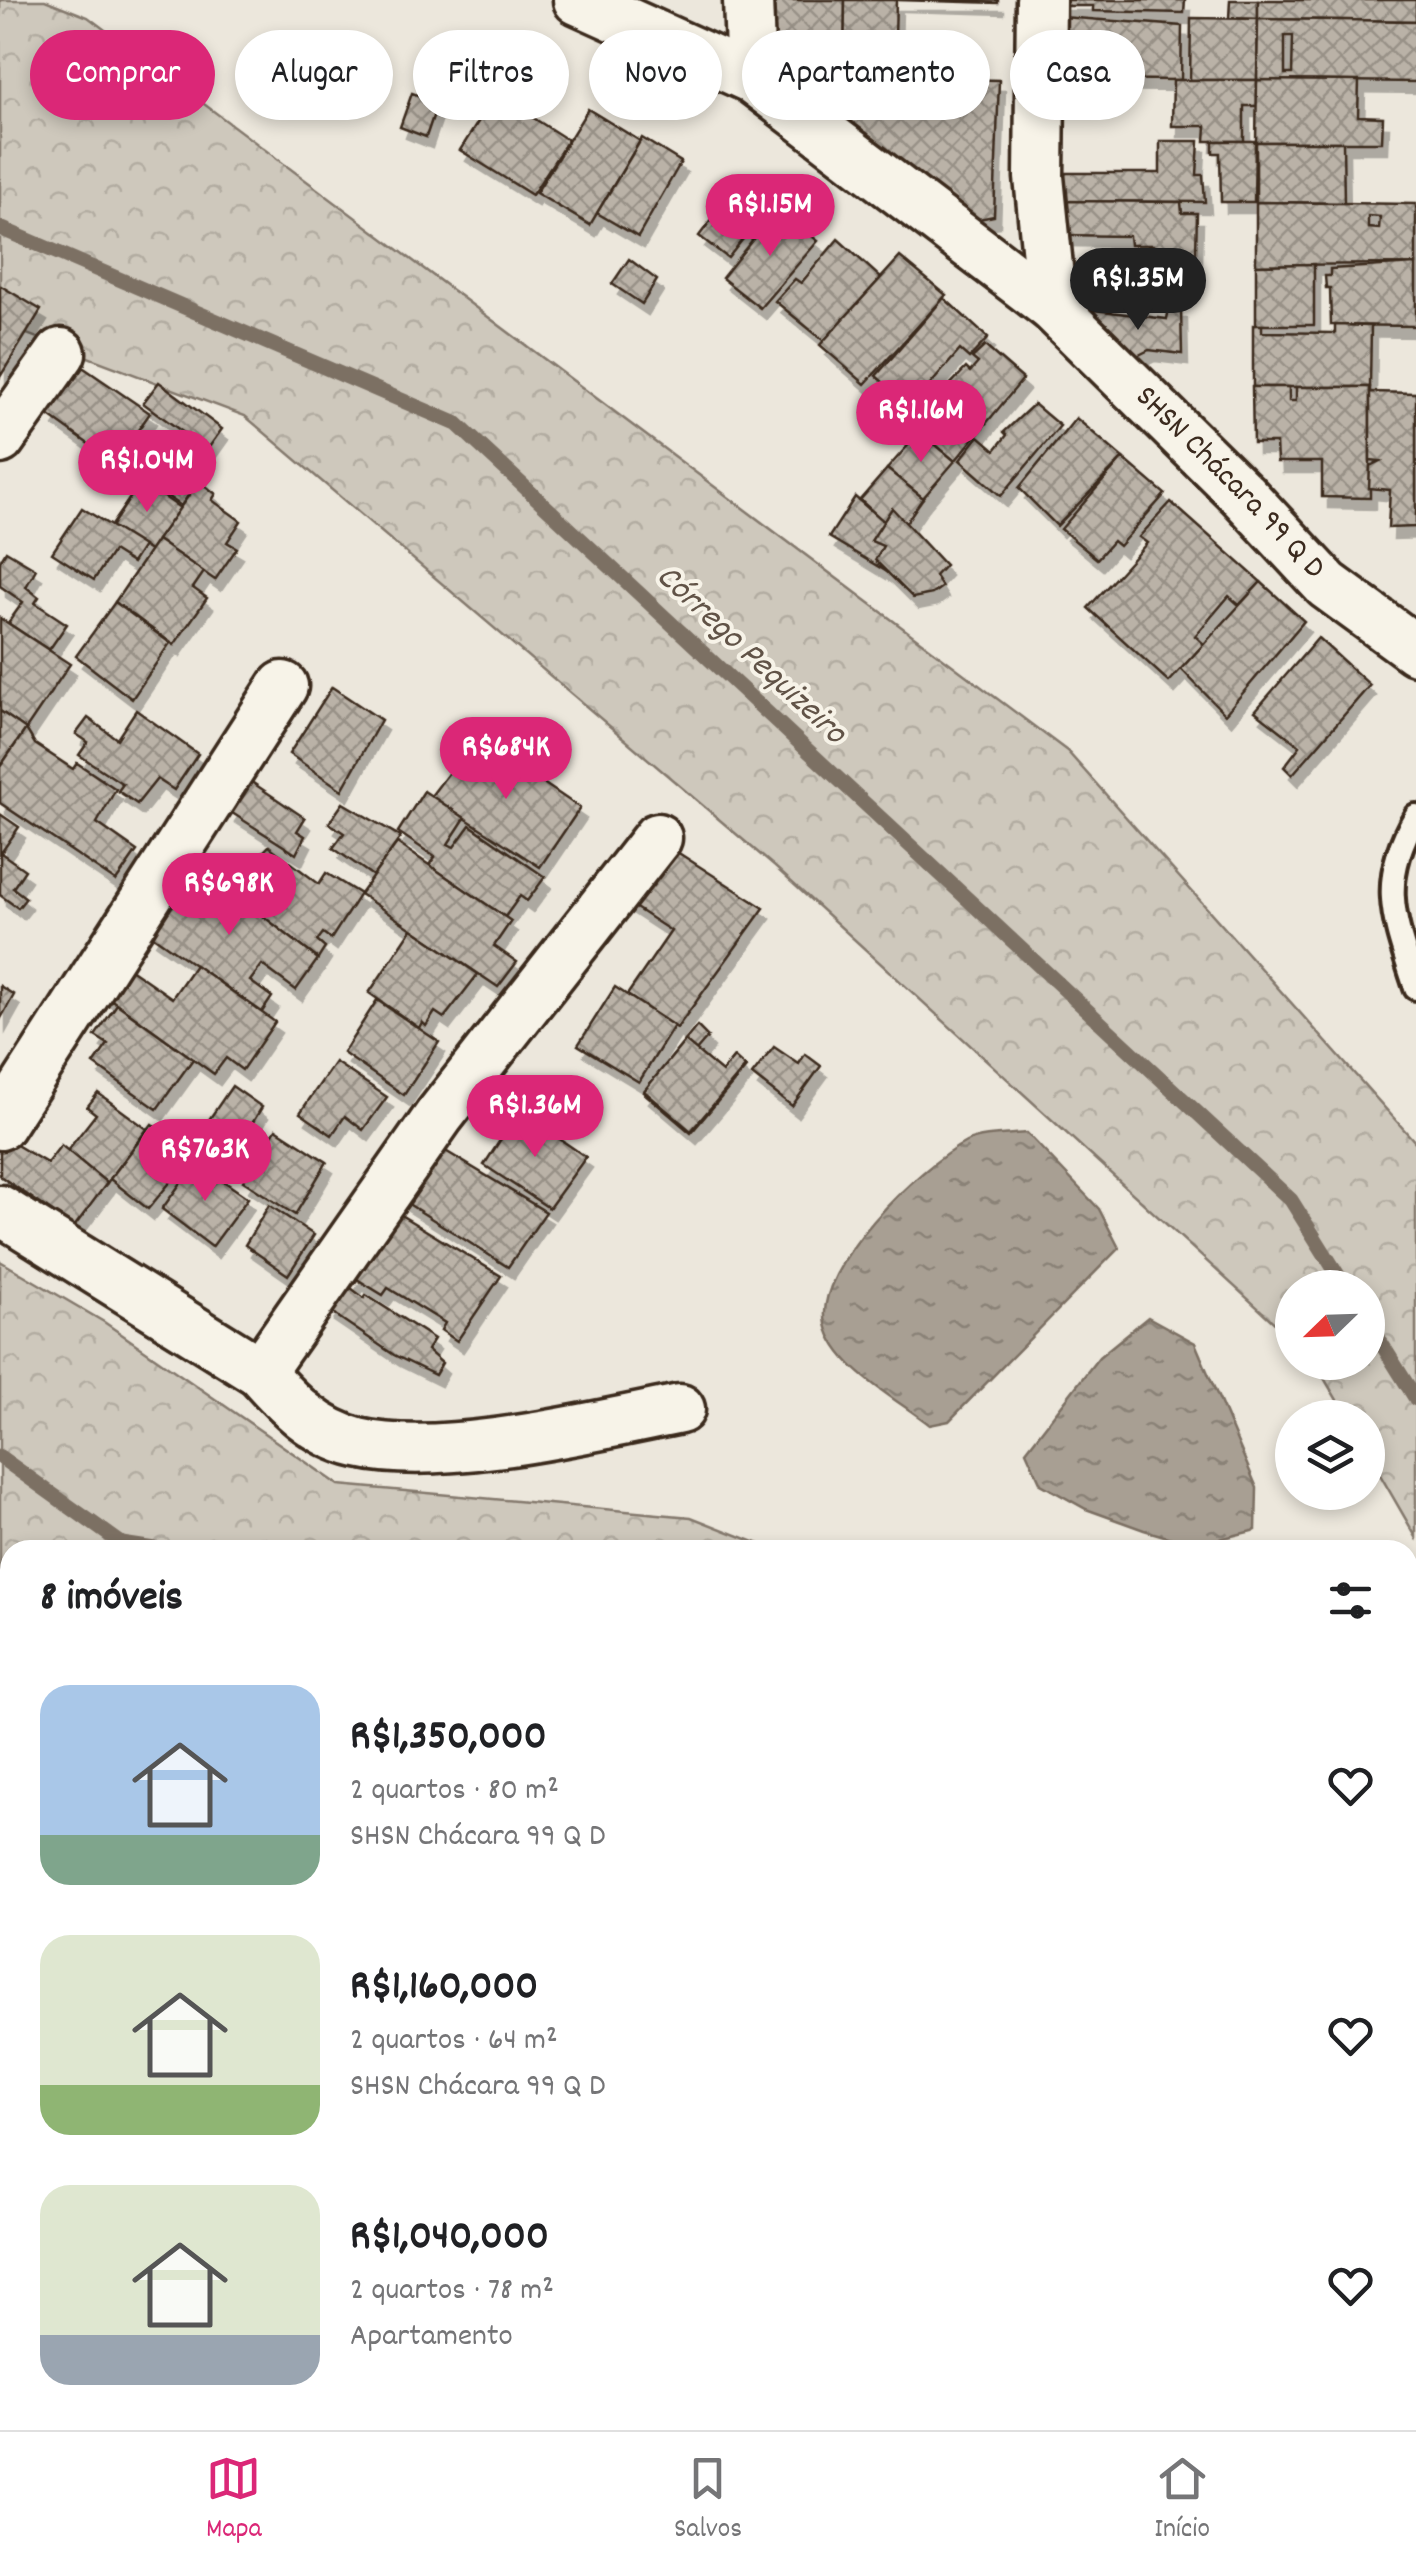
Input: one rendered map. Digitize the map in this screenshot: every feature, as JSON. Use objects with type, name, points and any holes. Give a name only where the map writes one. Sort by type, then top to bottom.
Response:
[{"type":"street","name":"SHSN Chácara 99 Q D","points":[[578,0],[742,74]]},
{"type":"street","points":[[748,0],[749,30]]},
{"type":"street","points":[[1041,0],[1039,178],[1052,307]]},
{"type":"street","name":"SHSN Chácara 99 Q D","points":[[805,120],[1052,307],[1242,494],[1326,585],[1416,650]]},
{"type":"street","points":[[0,440],[62,353]]},
{"type":"street","points":[[0,1124],[283,686]]},
{"type":"street","points":[[260,1372],[439,1116],[656,838]]},
{"type":"street","points":[[0,1210],[260,1372],[288,1404],[319,1427],[359,1443],[430,1448],[573,1431],[680,1409]]},
{"type":"lane","points":[[1416,816],[1396,849],[1391,911],[1416,988]]},
{"type":"green space","points":[[0,0],[45,0],[88,17],[105,30],[30,30],[30,120],[215,120],[215,112],[1067,751],[1416,1143],[1416,1537],[1385,1483],[1385,1400],[1337,1400],[1325,1380],[1385,1380],[1385,1270],[1275,1270],[1275,1323],[775,867],[245,416],[0,324]]},
{"type":"green space","points":[[0,1261],[104,1322],[339,1485],[691,1517],[750,1540],[0,1540]]},
{"type":"water","points":[[1027,1133],[1099,1209],[1119,1248],[949,1421],[930,1425],[869,1381],[842,1355],[826,1324],[826,1301],[852,1248],[898,1195],[923,1173],[972,1139]]},
{"type":"water","points":[[1148,1317],[1195,1343],[1257,1488],[1256,1530],[1216,1540],[1178,1540],[1086,1509],[1041,1484],[1026,1451],[1099,1357]]},
{"type":"building","points":[[766,0],[845,0],[845,30],[770,30]]},
{"type":"building","points":[[845,0],[896,0],[895,30],[845,30]]},
{"type":"building","points":[[897,0],[998,0],[998,3]]},
{"type":"building","points":[[1063,0],[1185,0],[1184,13],[1093,11],[1093,6],[1062,6]]},
{"type":"building","points":[[1230,0],[1258,0],[1258,19],[1229,18]]},
{"type":"building","points":[[1258,0],[1416,0],[1416,21],[1258,19]]},
{"type":"building","points":[[1062,17],[1182,26],[1181,80],[1145,80],[1145,30],[1062,30]]},
{"type":"building","points":[[1191,18],[1258,19],[1257,80],[1190,80]]},
{"type":"building","points":[[1258,19],[1416,21],[1416,82],[1257,80]],"holes":[[[1285,36],[1293,36],[1292,74],[1285,74]]]},
{"type":"building","points":[[990,80],[999,80],[994,216],[974,220],[844,127],[844,120],[990,120]]},
{"type":"building","points":[[1173,80],[1257,80],[1257,106],[1244,106],[1244,141],[1205,141],[1206,126],[1172,126]]},
{"type":"building","points":[[1257,80],[1359,81],[1358,116],[1383,117],[1382,142],[1256,142]]},
{"type":"building","points":[[413,93],[413,120],[432,120],[426,137],[400,127]]},
{"type":"building","points":[[588,109],[589,120],[606,120],[640,141],[590,225],[536,193]]},
{"type":"building","points":[[479,120],[537,120],[568,140],[532,195],[460,150]]},
{"type":"building","points":[[642,138],[681,162],[638,237],[597,213]]},
{"type":"building","points":[[1160,141],[1199,141],[1197,175],[1203,175],[1205,202],[1059,201],[1061,173],[1160,173]]},
{"type":"building","points":[[1213,141],[1255,141],[1254,202],[1221,202],[1220,153],[1213,153]]},
{"type":"building","points":[[1256,142],[1343,142],[1344,203],[1256,202]]},
{"type":"building","points":[[739,183],[772,211],[762,224],[758,220],[728,258],[699,236]]},
{"type":"building","points":[[1059,201],[1181,202],[1182,213],[1197,213],[1196,254],[1153,254],[1153,245],[1130,245],[1129,236],[1057,235]]},
{"type":"building","points":[[1256,202],[1416,204],[1416,264],[1256,265]],"holes":[[[1368,216],[1380,217],[1379,229],[1368,228]]]},
{"type":"building","points":[[777,209],[818,241],[760,308],[722,278]]},
{"type":"building","points":[[838,239],[881,278],[824,341],[775,301],[795,279],[801,283]]},
{"type":"building","points":[[900,257],[946,295],[865,384],[820,345]]},
{"type":"building","points":[[629,259],[657,280],[642,304],[612,284]]},
{"type":"building","points":[[1314,264],[1314,325],[1256,325],[1256,265]]},
{"type":"building","points":[[1416,264],[1416,326],[1331,325],[1330,288],[1326,288],[1325,276],[1330,276],[1330,269]]},
{"type":"building","points":[[0,288],[41,310],[0,377]]},
{"type":"building","points":[[944,298],[988,338],[969,358],[960,350],[911,407],[876,376]]},
{"type":"building","points":[[1078,308],[1167,319],[1169,308],[1181,308],[1182,354],[1149,350],[1137,356],[1133,373]]},
{"type":"building","points":[[1253,325],[1262,325],[1262,332],[1335,333],[1335,325],[1371,326],[1370,387],[1253,387]]},
{"type":"building","points":[[985,346],[1023,379],[955,461],[920,432],[952,395],[946,389],[966,368],[970,372],[978,363],[972,358]]},
{"type":"building","points":[[81,366],[150,413],[115,463],[48,415]]},
{"type":"building","points":[[159,382],[222,429],[207,450],[143,403]]},
{"type":"building","points":[[1252,387],[1289,387],[1289,401],[1296,401],[1296,387],[1370,387],[1370,498],[1322,497],[1322,462],[1277,462],[1276,443],[1253,443]]},
{"type":"building","points":[[1370,392],[1416,393],[1416,527],[1388,528],[1390,490],[1369,488],[1370,466],[1380,461],[1370,460]]},
{"type":"building","points":[[1034,404],[1060,426],[1001,496],[960,460],[979,436],[995,450],[1007,435],[1004,432]]},
{"type":"building","points":[[1076,418],[1123,458],[1057,526],[1019,488]]},
{"type":"building","points":[[920,432],[955,461],[923,498],[887,469]]},
{"type":"building","points":[[140,442],[170,463],[175,457],[184,463],[178,470],[190,478],[196,471],[203,477],[180,508],[122,468]]},
{"type":"building","points":[[141,442],[198,481],[181,506],[123,466]]},
{"type":"building","points":[[1123,458],[1165,494],[1119,546],[1113,541],[1097,559],[1061,529]]},
{"type":"building","points":[[887,469],[923,498],[898,534],[860,500]]},
{"type":"building","points":[[143,479],[181,506],[150,551],[112,524]]},
{"type":"building","points":[[141,481],[180,508],[150,551],[111,527]]},
{"type":"building","points":[[199,481],[216,494],[212,500],[241,521],[227,542],[237,548],[215,580],[157,540]]},
{"type":"building","points":[[855,497],[898,534],[889,547],[901,555],[889,573],[829,537]]},
{"type":"building","points":[[1171,502],[1261,582],[1239,605],[1229,596],[1195,636],[1204,644],[1169,682],[1088,608],[1147,543],[1139,537]]},
{"type":"building","points":[[82,508],[143,546],[132,563],[113,551],[94,580],[52,553]]},
{"type":"building","points":[[892,508],[945,565],[935,576],[942,587],[932,594],[913,598],[875,560],[883,546],[871,541]]},
{"type":"building","points":[[157,540],[204,572],[193,588],[207,598],[174,645],[115,602]]},
{"type":"building","points":[[6,551],[36,569],[26,587],[39,597],[35,603],[67,624],[49,650],[8,623],[23,602],[0,586],[0,561]]},
{"type":"building","points":[[1261,582],[1304,621],[1225,714],[1181,669]]},
{"type":"building","points":[[115,602],[170,643],[132,699],[76,656]]},
{"type":"building","points":[[0,618],[70,664],[26,729],[0,711]]},
{"type":"building","points":[[1318,638],[1370,685],[1292,775],[1284,767],[1300,746],[1255,711]]},
{"type":"building","points":[[332,687],[381,720],[342,790],[289,754]]},
{"type":"building","points":[[136,710],[198,754],[174,790],[157,779],[137,804],[118,791],[123,784],[79,755],[88,742],[76,734],[88,718],[117,739]]},
{"type":"building","points":[[0,711],[26,729],[0,767]]},
{"type":"building","points":[[26,729],[35,744],[73,769],[77,763],[116,789],[97,823],[137,851],[116,881],[0,803],[0,767]]},
{"type":"building","points":[[476,737],[580,808],[540,867],[431,796]]},
{"type":"building","points":[[250,781],[305,818],[297,831],[305,836],[296,854],[229,811]]},
{"type":"building","points":[[424,791],[465,818],[448,844],[454,847],[470,825],[545,877],[527,901],[520,896],[505,917],[429,865],[435,857],[398,832]]},
{"type":"building","points":[[343,803],[401,837],[373,876],[333,848],[344,833],[329,823]]},
{"type":"building","points":[[0,814],[19,827],[1,853],[25,870],[13,888],[26,898],[18,908],[0,895]]},
{"type":"building","points":[[660,841],[764,908],[677,1028],[627,995],[671,931],[622,899]]},
{"type":"building","points":[[397,843],[511,921],[494,946],[517,962],[498,987],[360,894]]},
{"type":"building","points":[[269,846],[319,884],[326,873],[360,894],[331,939],[323,933],[317,941],[325,948],[318,959],[246,903],[249,900],[231,885]]},
{"type":"building","points":[[195,863],[318,959],[296,990],[262,965],[250,981],[272,997],[262,1012],[150,934]]},
{"type":"building","points":[[412,929],[478,974],[444,1018],[435,1012],[426,1026],[422,1022],[419,1028],[369,993]]},
{"type":"building","points":[[123,964],[172,998],[195,965],[275,1022],[242,1070],[226,1058],[214,1074],[102,993]]},
{"type":"building","points":[[0,986],[14,995],[0,1020]]},
{"type":"building","points":[[615,987],[674,1026],[639,1082],[578,1045]]},
{"type":"building","points":[[377,1000],[439,1042],[404,1095],[343,1053]]},
{"type":"building","points":[[117,1004],[193,1059],[157,1109],[94,1064],[108,1044],[95,1036]]},
{"type":"building","points":[[697,1026],[708,1037],[695,1052],[721,1073],[733,1058],[746,1068],[691,1133],[643,1092]]},
{"type":"building","points":[[685,1041],[722,1072],[734,1057],[745,1067],[691,1131],[644,1091]]},
{"type":"building","points":[[774,1047],[799,1064],[805,1054],[821,1066],[792,1106],[752,1075]]},
{"type":"building","points":[[335,1062],[387,1097],[363,1130],[345,1116],[332,1135],[300,1113]]},
{"type":"building","points":[[232,1086],[262,1107],[227,1165],[193,1143]]},
{"type":"building","points":[[98,1093],[147,1129],[107,1183],[67,1151],[96,1114],[87,1107]]},
{"type":"building","points":[[519,1111],[586,1157],[549,1208],[484,1165]]},
{"type":"building","points":[[152,1124],[193,1155],[148,1209],[110,1179]]},
{"type":"building","points":[[276,1129],[327,1162],[295,1215],[243,1181]]},
{"type":"building","points":[[8,1140],[47,1163],[61,1145],[107,1183],[74,1227],[0,1176],[0,1152]]},
{"type":"building","points":[[439,1147],[546,1212],[508,1267],[402,1200]]},
{"type":"building","points":[[196,1162],[248,1198],[212,1247],[162,1209]]},
{"type":"building","points":[[269,1205],[314,1235],[288,1275],[245,1245]]},
{"type":"building","points":[[394,1211],[501,1276],[457,1341],[441,1330],[445,1323],[388,1288],[383,1295],[352,1276]]},
{"type":"building","points":[[352,1276],[357,1280],[351,1288],[364,1298],[366,1295],[434,1339],[427,1350],[442,1363],[435,1375],[394,1355],[328,1310]]},
{"type":"waterway","name":"Córrego Pequizeiro","points":[[0,228],[457,424],[1291,1200],[1335,1270]]},
{"type":"waterway","name":"Córrego Pequizeiro","points":[[1385,1349],[1416,1399]]},
{"type":"waterway","points":[[0,1457],[116,1540]]}]
